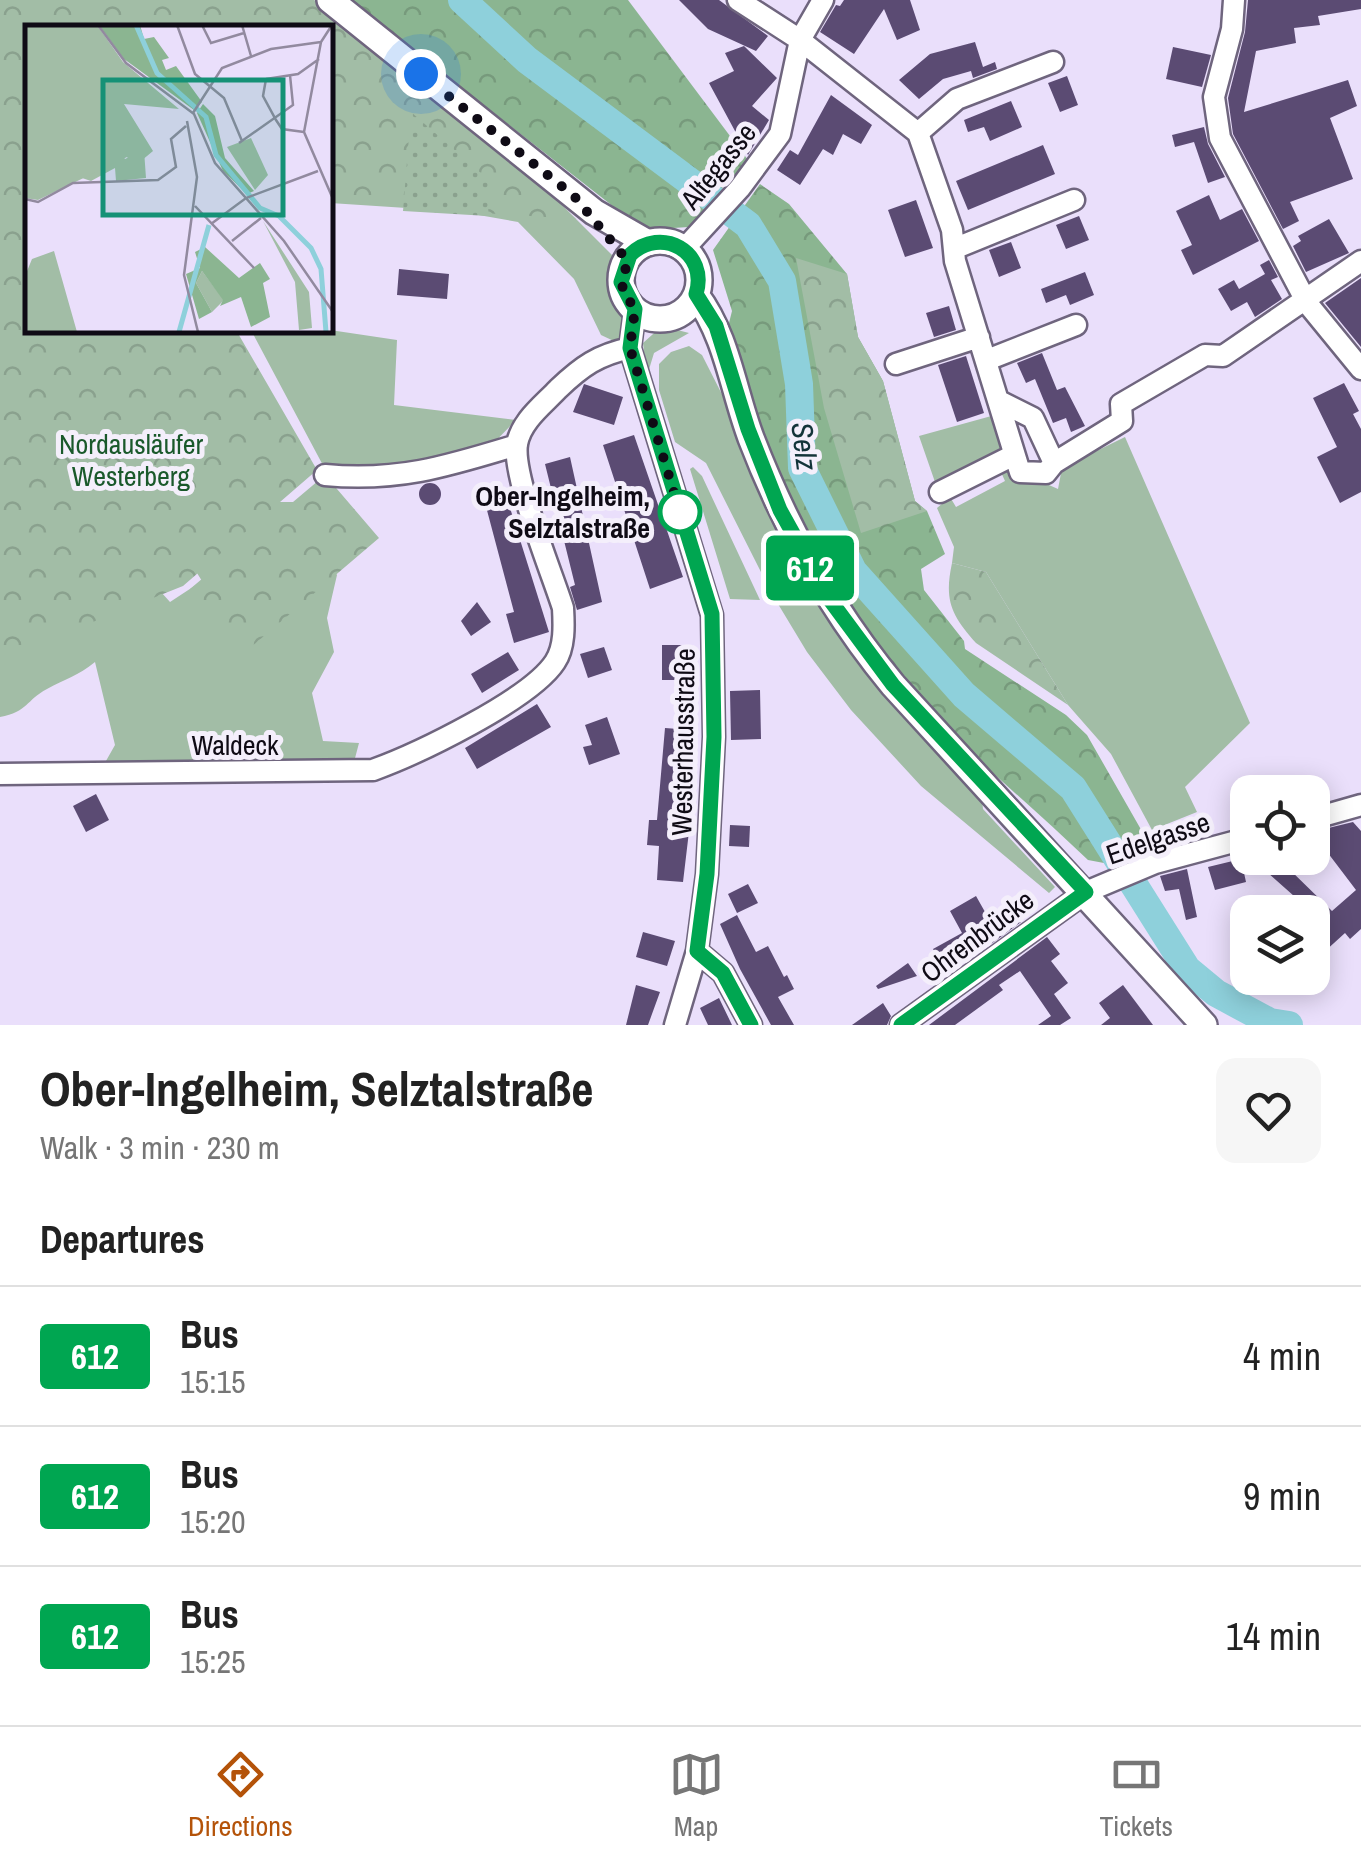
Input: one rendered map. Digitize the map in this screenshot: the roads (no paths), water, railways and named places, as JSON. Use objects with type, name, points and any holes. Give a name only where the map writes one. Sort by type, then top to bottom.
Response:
[{"type":"main road","points":[[330,0],[574,196],[648,243],[667,242],[684,249],[697,270],[696,294],[716,326],[748,429]]},
{"type":"main road","points":[[574,196],[627,260]]},
{"type":"main road","points":[[648,243],[627,260],[622,290],[653,314],[700,334],[748,429],[795,541],[850,630],[893,685],[1204,1025]]},
{"type":"main road","points":[[653,314],[696,294]]},
{"type":"street","points":[[738,0],[800,40],[918,133],[956,248],[956,261],[1001,402],[1012,456],[1020,472],[1046,474],[1054,463],[1122,422],[1121,404],[1205,355],[1223,356],[1307,302],[1361,261]]},
{"type":"street","name":"Altegasse","points":[[684,249],[780,134],[800,40],[823,0]]},
{"type":"street","points":[[1234,0],[1232,29],[1214,97],[1214,121],[1307,302],[1361,369]]},
{"type":"street","points":[[918,133],[957,100],[1053,62]]},
{"type":"street","points":[[956,248],[1074,200]]},
{"type":"street","points":[[325,475],[374,480],[424,473],[517,446],[528,419],[588,362],[604,352],[630,348],[653,314]]},
{"type":"street","points":[[987,360],[1076,324]]},
{"type":"street","points":[[896,364],[979,337]]},
{"type":"street","name":"Westerhausstraße","points":[[630,348],[712,614],[714,737],[707,874],[697,951],[675,1025]]},
{"type":"street","points":[[1001,402],[1033,418],[1054,463]]},
{"type":"street","name":"Waldeck","points":[[0,774],[373,770],[416,755],[461,728],[541,677],[557,660],[565,628],[563,608],[522,481],[517,446]]},
{"type":"street","points":[[940,492],[1012,456]]},
{"type":"street","points":[[1330,814],[1361,805]]},
{"type":"street","name":"Edelgasse","points":[[1086,892],[1155,863],[1230,843]]},
{"type":"street","name":"Ohrenbrücke","points":[[901,1025],[1086,892]]},
{"type":"street","points":[[697,951],[723,973],[751,1025]]},
{"type":"waterway","name":"Selz","points":[[462,0],[527,60],[748,225],[782,281],[799,384],[802,468],[853,571],[964,695],[1073,788],[1187,969],[1216,993],[1270,1022],[1289,1025]]},
{"type":"place","name":"Ober-Ingelheim, Selztalstraße","points":[[680,512]]},
{"type":"park label","name":"Nordausläufer Westerberg","points":[[131,460]]}]
